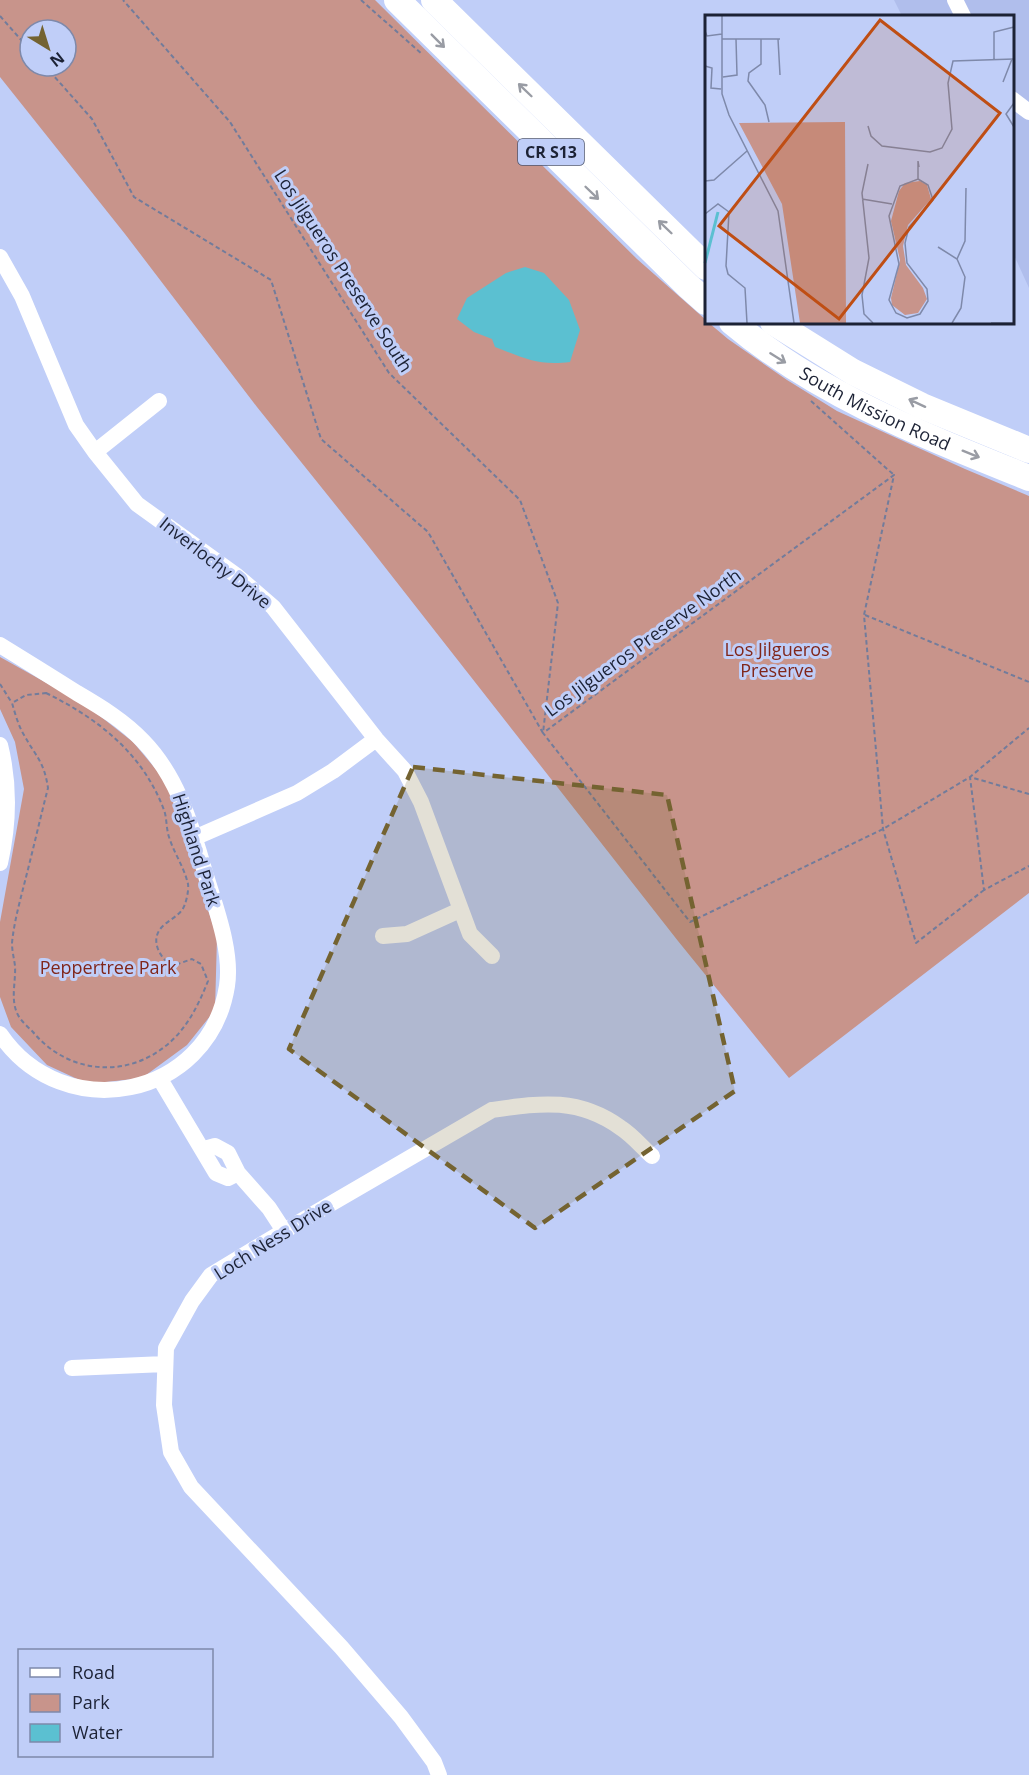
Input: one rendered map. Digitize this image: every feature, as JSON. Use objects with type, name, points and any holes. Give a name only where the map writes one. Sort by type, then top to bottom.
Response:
[{"type":"main road","name":"CR S13","points":[[397,0],[705,301]]},
{"type":"main road","name":"CR S13","points":[[434,0],[705,266]]},
{"type":"main road","name":"South Mission Road","points":[[734,324],[760,346],[840,396],[911,430],[1029,478]]},
{"type":"main road","name":"South Mission Road","points":[[776,324],[853,372],[922,406],[1029,450]]},
{"type":"street","points":[[955,0],[962,15]]},
{"type":"street","points":[[1014,101],[1029,112]]},
{"type":"street","name":"Inverlochy Drive","points":[[0,257],[22,296],[76,425],[95,452],[137,504],[237,576],[273,607],[376,739],[405,771],[421,802],[470,934],[492,956]]},
{"type":"street","points":[[95,452],[159,401]]},
{"type":"street","name":"Highland Park","points":[[0,645],[118,718],[143,740],[164,764],[185,807],[195,838],[224,942],[229,971],[227,988],[217,1019],[208,1036],[179,1067],[160,1079],[136,1087],[86,1090],[42,1074],[8,1046],[0,1034]]},
{"type":"street","points":[[195,838],[297,793],[333,771],[376,739]]},
{"type":"street","points":[[0,745],[8,787],[7,832],[0,863]]},
{"type":"street","points":[[383,936],[407,934],[460,910]]},
{"type":"street","points":[[160,1079],[204,1149],[216,1173],[228,1178],[238,1173],[269,1208],[284,1231]]},
{"type":"street","name":"Loch Ness Drive","points":[[439,1775],[434,1762],[401,1717],[341,1647],[191,1487],[171,1452],[164,1405],[166,1348],[192,1301],[212,1275],[492,1110],[528,1105],[561,1104],[592,1112],[621,1128],[652,1156]]},
{"type":"street","points":[[72,1368],[165,1364]]},
{"type":"path","name":"Los Jilgueros Preserve South","points":[[123,0],[230,122],[389,373],[520,500],[558,603],[543,733]]},
{"type":"path","points":[[0,16],[18,36]]},
{"type":"path","points":[[56,78],[92,119],[134,197],[271,280],[321,439],[428,532],[543,733]]},
{"type":"path","name":"Los Jilgueros Preserve North","points":[[984,890],[916,943],[883,829],[864,615],[894,475],[543,733],[690,922],[883,829],[970,777],[1029,728]]},
{"type":"path","points":[[864,615],[1029,682]]},
{"type":"path","points":[[0,684],[12,703],[24,735],[40,759],[48,788],[12,946],[15,966],[13,993],[18,1015],[43,1045],[74,1062],[96,1067],[123,1066],[141,1061],[164,1047],[175,1037],[195,1012],[208,981],[201,964],[192,959],[172,966],[162,960],[156,945],[160,929],[184,909],[188,886],[168,836],[165,813],[154,787],[129,750],[103,728],[72,706],[46,693],[26,695],[12,703]]},
{"type":"path","points":[[1029,794],[970,777],[984,890],[1029,866]]},
{"type":"highlighted area","points":[[413,767],[667,795],[735,1091],[535,1228],[289,1049]]},
{"type":"shaded area","points":[[894,0],[1029,0],[1029,288],[1014,255],[1014,15],[902,15]]},
{"type":"green space","name":"Los Jilgueros Preserve","points":[[0,0],[375,0],[637,259],[705,319],[705,324],[710,324],[787,380],[837,411],[1029,496],[1029,893],[789,1078],[678,941],[257,407],[125,234],[0,77]]},
{"type":"green space","name":"Peppertree Park","points":[[0,657],[86,705],[133,742],[164,779],[184,826],[217,937],[215,1010],[187,1045],[142,1078],[88,1084],[47,1065],[11,1027],[0,997],[0,922],[24,789],[15,742],[0,709]]},
{"type":"water","points":[[525,267],[544,273],[569,300],[580,330],[570,362],[540,362],[514,355],[495,347],[492,339],[474,332],[457,319],[467,298],[506,273]]}]
